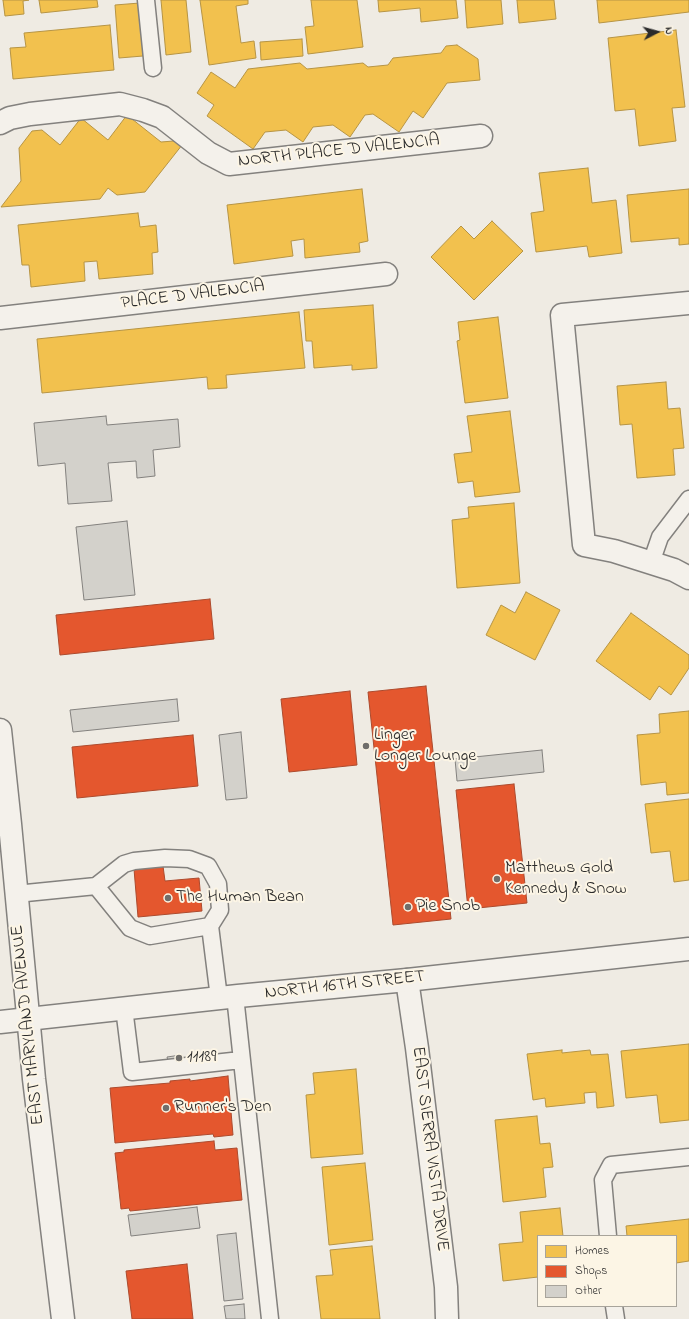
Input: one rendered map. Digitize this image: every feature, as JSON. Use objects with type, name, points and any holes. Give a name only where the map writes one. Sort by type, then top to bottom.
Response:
[{"type":"street","name":"NORTH PLACE D VALENCIA","points":[[0,123],[10,118],[30,114],[120,104],[162,117],[208,153],[229,164],[481,136]]},
{"type":"street","name":"PLACE D VALENCIA","points":[[0,318],[386,274]]},
{"type":"street","points":[[689,303],[562,316],[584,545],[614,551],[674,570],[689,578]]},
{"type":"street","name":"EAST MARYLAND AVENUE","points":[[0,730],[28,1019],[63,1319]]},
{"type":"street","name":"NORTH 16TH STREET","points":[[0,1022],[689,949]]},
{"type":"street","name":"EAST SIERRA VISTA DRIVE","points":[[407,980],[418,1056],[446,1287],[446,1319]]},
{"type":"lane","points":[[146,0],[153,68]]},
{"type":"lane","points":[[650,563],[660,537],[689,499]]},
{"type":"lane","points":[[16,894],[96,886],[124,864],[134,861],[165,858],[190,859],[208,866],[218,884],[220,910],[210,926],[241,1060],[270,1319]]},
{"type":"lane","points":[[96,886],[130,928],[150,936],[210,926]]},
{"type":"lane","points":[[124,1008],[132,1072],[241,1060]]},
{"type":"lane","points":[[608,1235],[603,1180],[611,1165],[689,1157]]},
{"type":"lane","points":[[614,1307],[616,1319]]},
{"type":"building: Homes","points":[[3,0],[29,0],[23,1],[24,14],[5,16]]},
{"type":"building: Homes","points":[[39,0],[97,0],[98,7],[41,13]]},
{"type":"building: Homes","points":[[161,0],[186,0],[191,52],[166,55]]},
{"type":"building: Homes","points":[[200,0],[248,0],[248,4],[236,6],[241,43],[254,41],[256,58],[209,65]]},
{"type":"building: Homes","points":[[311,0],[357,0],[363,47],[308,54],[305,27],[314,26]]},
{"type":"building: Homes","points":[[378,0],[456,0],[458,18],[421,22],[420,8],[379,12]]},
{"type":"building: Homes","points":[[465,0],[501,0],[503,24],[467,28]]},
{"type":"building: Homes","points":[[517,0],[554,0],[556,19],[519,23]]},
{"type":"building: Homes","points":[[597,0],[689,0],[689,12],[599,23]]},
{"type":"building: Homes","points":[[140,3],[143,56],[119,58],[115,5]]},
{"type":"building: Homes","points":[[110,25],[114,70],[13,79],[10,48],[26,47],[24,33]]},
{"type":"building: Homes","points":[[676,30],[685,107],[672,108],[676,141],[639,146],[635,109],[615,111],[608,38]]},
{"type":"building: Homes","points":[[302,39],[303,56],[261,60],[260,42]]},
{"type":"building: Homes","points":[[457,45],[478,59],[480,80],[447,83],[423,118],[413,111],[399,132],[373,114],[365,115],[350,137],[333,125],[313,127],[303,142],[286,130],[265,132],[253,149],[207,116],[214,105],[197,93],[211,72],[235,88],[248,69],[300,63],[307,69],[363,63],[368,67],[388,65],[393,58],[441,53],[446,46]]},
{"type":"building: Homes","points":[[127,115],[161,142],[186,140],[145,192],[117,195],[108,188],[100,199],[1,207],[21,181],[19,148],[32,131],[42,130],[60,145],[81,118],[108,140]]},
{"type":"building: Homes","points":[[588,168],[592,203],[616,200],[622,253],[589,257],[587,246],[536,252],[531,213],[544,211],[539,173]]},
{"type":"building: Homes","points":[[362,189],[368,241],[359,243],[360,252],[305,258],[304,239],[291,241],[293,256],[234,264],[227,205]]},
{"type":"building: Homes","points":[[689,189],[689,244],[679,245],[679,238],[631,242],[627,195]]},
{"type":"building: Homes","points":[[138,213],[140,227],[156,225],[158,252],[152,253],[153,274],[99,279],[97,261],[84,262],[85,281],[31,287],[29,265],[22,265],[18,225]]},
{"type":"building: Homes","points":[[492,221],[523,251],[474,300],[431,257],[461,226],[474,239]]},
{"type":"building: Homes","points":[[373,305],[377,368],[352,370],[352,365],[314,368],[312,341],[306,341],[304,310]]},
{"type":"building: Homes","points":[[299,312],[305,368],[226,375],[227,388],[208,389],[207,377],[42,393],[37,339]]},
{"type":"building: Homes","points":[[498,317],[508,398],[465,403],[457,341],[460,340],[458,322]]},
{"type":"building: Homes","points":[[666,382],[668,409],[680,408],[684,448],[673,449],[675,475],[637,478],[632,424],[620,425],[617,386]]},
{"type":"building: Homes","points":[[510,411],[520,492],[475,497],[473,481],[458,483],[454,454],[472,452],[467,416]]},
{"type":"building: Homes","points":[[514,503],[520,583],[457,588],[452,520],[469,518],[468,507]]},
{"type":"building: Homes","points":[[526,592],[560,610],[535,660],[486,635],[501,605],[515,613]]},
{"type":"building: Homes","points":[[631,613],[689,655],[689,668],[671,695],[659,686],[650,700],[596,661]]},
{"type":"building: Homes","points":[[689,711],[689,793],[667,795],[666,782],[641,785],[637,735],[660,733],[659,714]]},
{"type":"building: Homes","points":[[689,799],[689,880],[674,882],[670,851],[651,853],[645,804]]},
{"type":"building: Homes","points":[[689,1044],[689,1120],[660,1123],[657,1095],[626,1098],[621,1051]]},
{"type":"building: Homes","points":[[562,1050],[562,1053],[590,1050],[591,1055],[608,1054],[614,1106],[597,1108],[596,1092],[584,1093],[585,1103],[546,1107],[545,1098],[533,1100],[527,1054]]},
{"type":"building: Homes","points":[[356,1069],[363,1154],[311,1158],[306,1095],[315,1094],[313,1073]]},
{"type":"building: Homes","points":[[537,1116],[540,1144],[550,1143],[553,1167],[543,1168],[546,1197],[503,1202],[495,1120]]},
{"type":"building: Homes","points":[[365,1163],[373,1240],[329,1245],[322,1167]]},
{"type":"building: Homes","points":[[560,1208],[563,1235],[537,1235],[537,1277],[503,1281],[499,1244],[523,1242],[520,1212]]},
{"type":"building: Homes","points":[[689,1219],[689,1261],[677,1263],[677,1235],[627,1235],[626,1226]]},
{"type":"building: Homes","points":[[372,1246],[380,1319],[321,1319],[316,1276],[333,1275],[330,1250]]},
{"type":"building: Shops","points":[[210,599],[214,639],[60,655],[56,615]]},
{"type":"building: Shops","points":[[426,686],[451,919],[393,925],[368,692]]},
{"type":"building: Shops","points":[[350,691],[357,765],[289,772],[281,699]]},
{"type":"building: Shops","points":[[193,735],[198,786],[77,798],[72,747]]},
{"type":"building: Shops","points":[[514,784],[527,903],[468,909],[456,790]]},
{"type":"building: Shops","name":"The Human Bean","points":[[163,866],[165,881],[199,878],[202,911],[138,917],[134,869]]},
{"type":"building: Shops","points":[[228,1076],[233,1135],[214,1137],[213,1134],[115,1143],[110,1088]]},
{"type":"building: Shops","points":[[214,1141],[215,1150],[237,1148],[242,1200],[130,1211],[129,1208],[121,1209],[115,1153],[124,1152],[124,1150]]},
{"type":"building: Shops","points":[[187,1264],[193,1319],[132,1319],[126,1271]]},
{"type":"building: Other","points":[[106,416],[107,425],[178,419],[180,447],[153,450],[155,476],[137,478],[136,461],[108,463],[112,501],[68,504],[65,463],[38,466],[34,423]]},
{"type":"building: Other","points":[[127,521],[135,595],[84,600],[76,527]]},
{"type":"building: Other","points":[[177,699],[179,721],[73,732],[70,710]]},
{"type":"building: Other","points":[[241,732],[247,798],[226,800],[219,735]]},
{"type":"building: Other","points":[[542,750],[544,772],[457,781],[455,759]]},
{"type":"building: Other","points":[[181,1055],[182,1060],[168,1061],[167,1057]]},
{"type":"building: Other","points":[[197,1207],[200,1228],[131,1236],[128,1215]]},
{"type":"building: Other","points":[[236,1233],[243,1299],[224,1301],[217,1235]]},
{"type":"building: Other","points":[[244,1304],[245,1319],[226,1319],[224,1306]]},
{"type":"place","name":"Linger Longer Lounge","points":[[366,746]]},
{"type":"place","name":"Matthews Gold Kennedy & Snow","points":[[497,879]]},
{"type":"place","name":"The Human Bean","points":[[168,898]]},
{"type":"place","name":"Pie Snob","points":[[408,907]]},
{"type":"place","name":"11189","points":[[179,1058]]},
{"type":"place","name":"Runner's Den","points":[[166,1108]]}]
